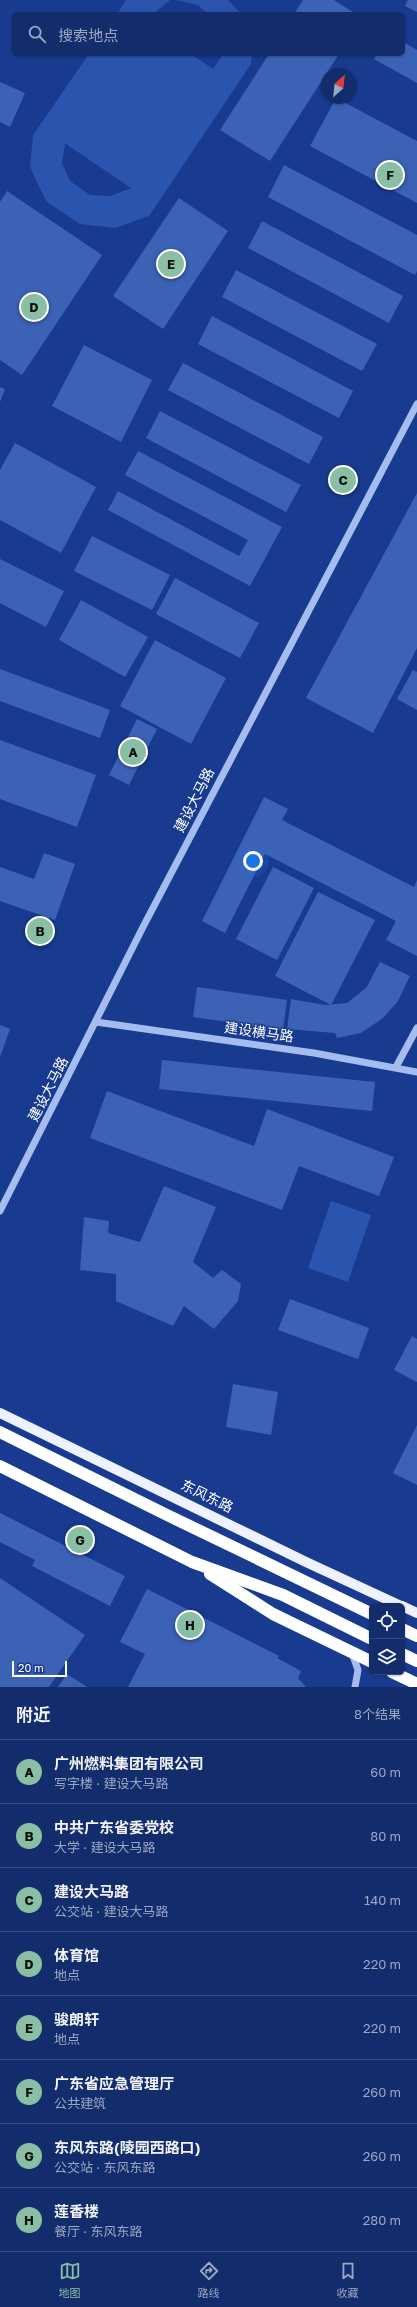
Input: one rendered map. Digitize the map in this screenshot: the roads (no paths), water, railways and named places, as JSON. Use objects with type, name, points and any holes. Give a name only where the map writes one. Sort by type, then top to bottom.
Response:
[{"type":"highway","points":[[0,1432],[369,1613]]},
{"type":"highway","points":[[0,1466],[192,1562],[273,1614],[369,1660]]},
{"type":"highway","points":[[192,1562],[282,1595],[369,1638]]},
{"type":"highway","points":[[405,1630],[417,1636]]},
{"type":"highway","points":[[405,1655],[417,1661]]},
{"type":"highway","points":[[398,1675],[417,1684]]},
{"type":"main road","name":"东风东路","points":[[0,1413],[306,1562],[395,1603]]},
{"type":"main road","name":"东风东路","points":[[405,1607],[417,1613]]},
{"type":"street","name":"建设大马路","points":[[0,1211],[179,858],[417,404]]},
{"type":"street","name":"建设横马路","points":[[96,1022],[396,1067],[417,1072]]},
{"type":"street","points":[[396,1067],[417,1028]]},
{"type":"street","points":[[352,1652],[358,1670],[355,1687]]},
{"type":"place","name":"广东省应急管理厅","points":[[390,175]]},
{"type":"place","name":"骏朗轩","points":[[171,264]]},
{"type":"place","name":"体育馆","points":[[34,307]]},
{"type":"place","name":"建设大马路","points":[[343,480]]},
{"type":"place","name":"广州燃料集团有限公司","points":[[133,752]]},
{"type":"place","name":"中共广东省委党校","points":[[40,931]]},
{"type":"place","name":"东风东路(陵园西路口)","points":[[80,1540]]},
{"type":"place","name":"莲香楼","points":[[190,1625]]}]
